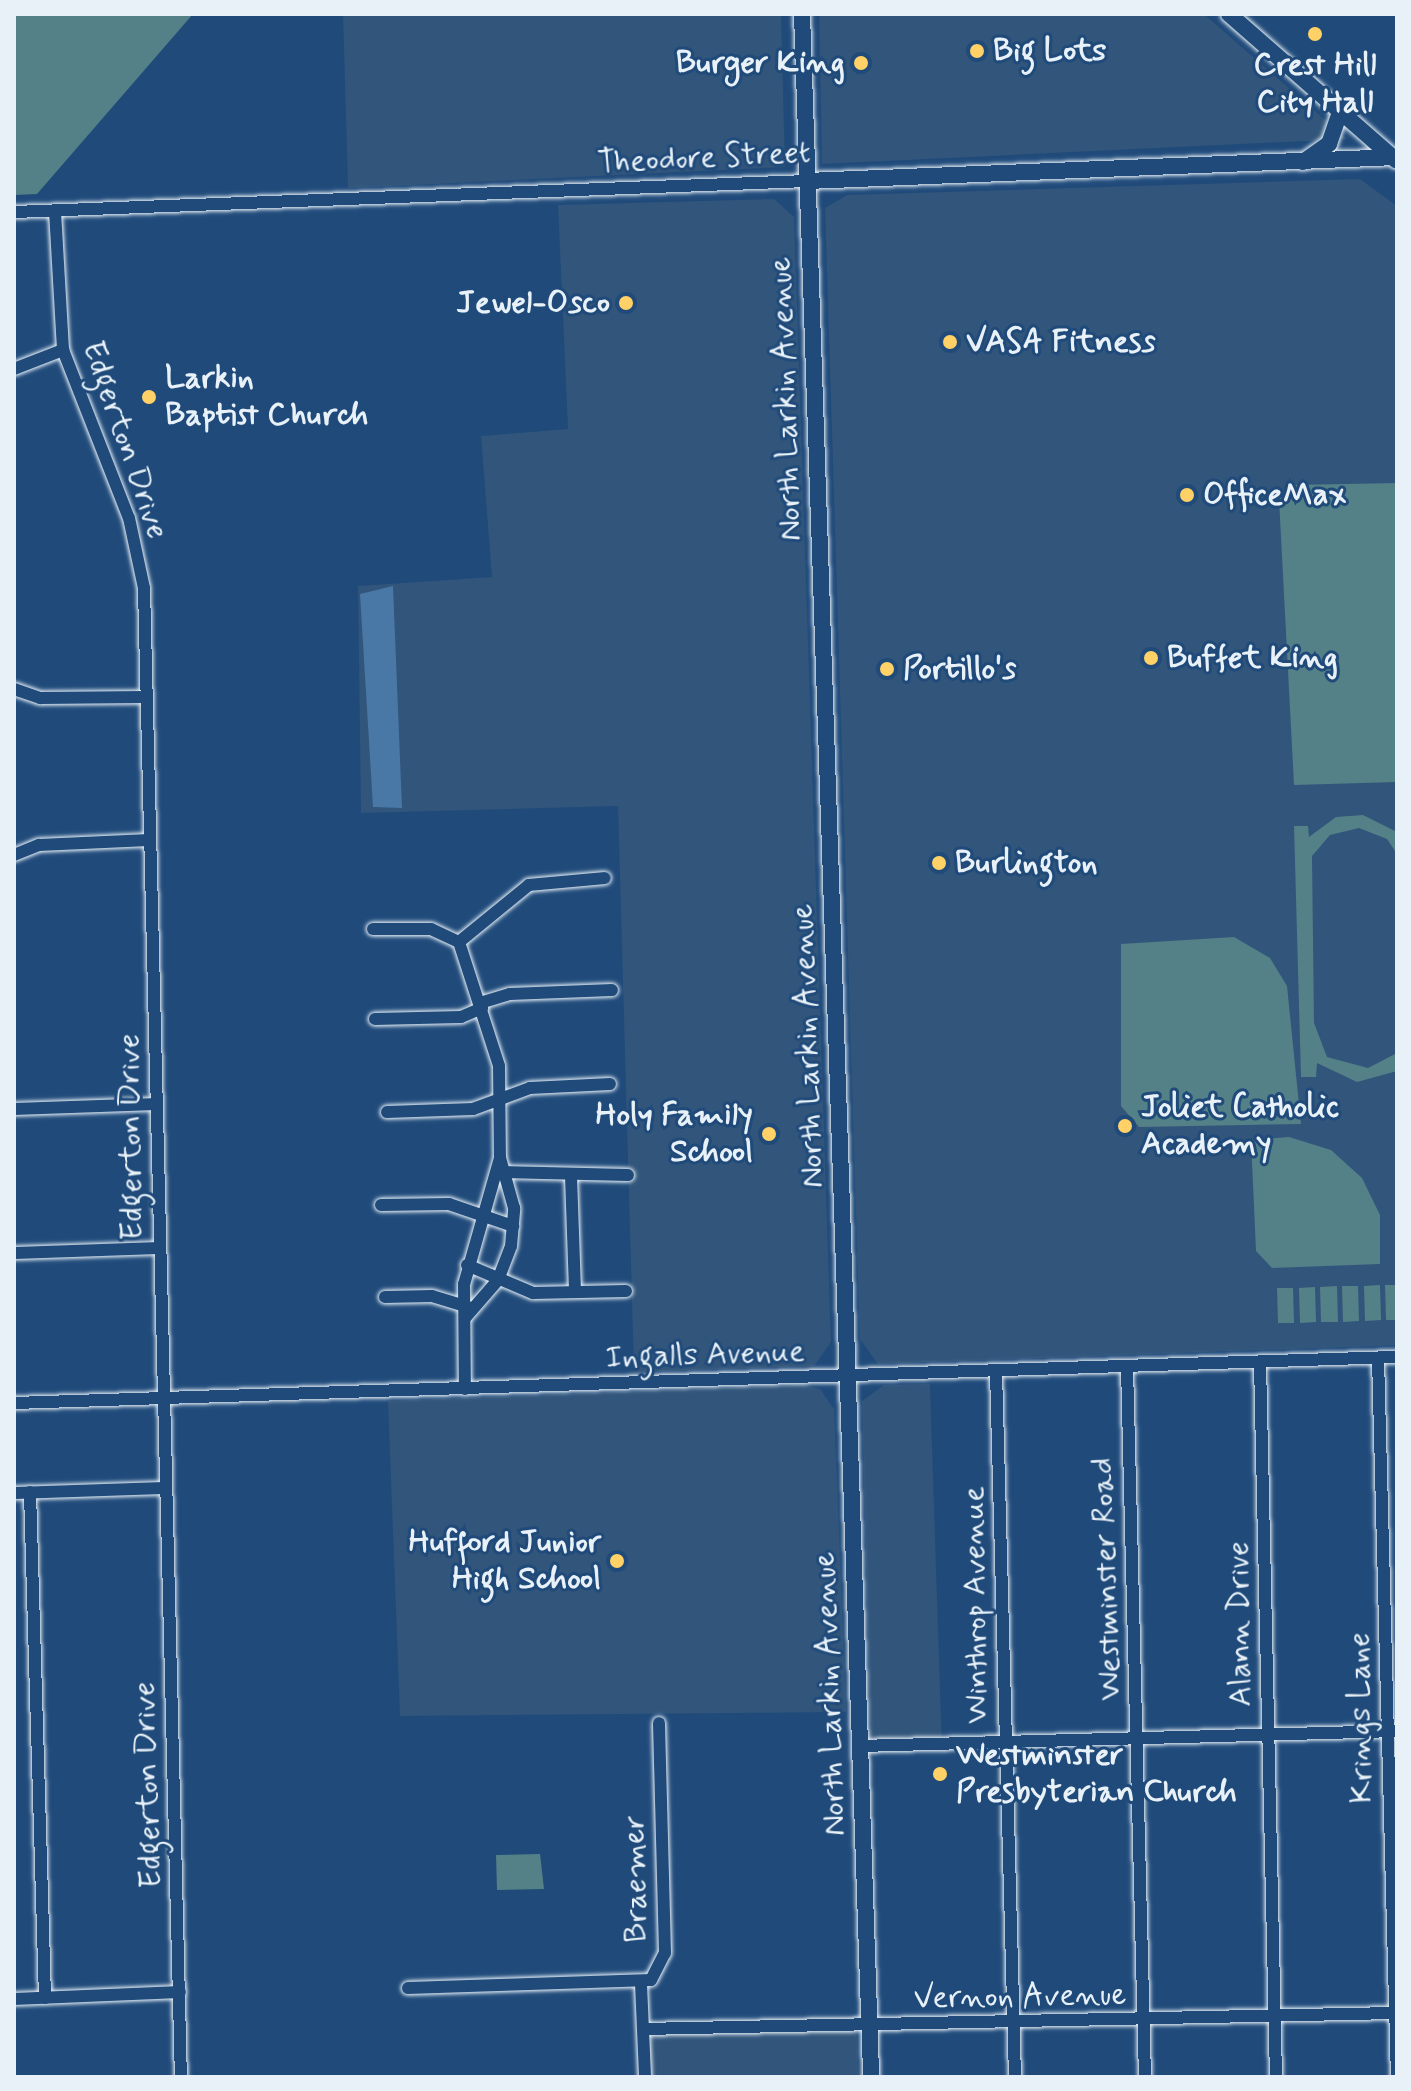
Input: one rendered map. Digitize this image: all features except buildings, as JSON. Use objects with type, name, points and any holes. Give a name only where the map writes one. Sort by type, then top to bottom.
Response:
[{"type":"main road","name":"North Larkin Avenue","points":[[802,14],[871,2077]]},
{"type":"main road","points":[[1229,14],[1396,158]]},
{"type":"main road","points":[[1301,163],[1329,144],[1340,112]]},
{"type":"main road","name":"Theodore Street","points":[[807,181],[1396,158]]},
{"type":"street","name":"Theodore Street","points":[[14,212],[807,181]]},
{"type":"street","name":"Edgerton Drive","points":[[55,211],[63,350],[138,554],[157,1104],[181,2077]]},
{"type":"street","points":[[14,369],[63,350]]},
{"type":"street","points":[[14,689],[40,698],[145,697]]},
{"type":"street","points":[[14,855],[39,845],[149,840]]},
{"type":"street","points":[[459,942],[529,885],[605,878]]},
{"type":"street","points":[[373,929],[431,929],[459,942],[481,1006],[502,1097],[497,1164],[467,1265],[465,1389]]},
{"type":"street","points":[[375,1019],[461,1017],[510,994],[612,990]]},
{"type":"street","points":[[387,1112],[473,1109],[530,1088],[610,1084]]},
{"type":"street","points":[[14,1109],[157,1104]]},
{"type":"street","points":[[497,1164],[508,1174],[628,1175]]},
{"type":"street","points":[[467,1311],[498,1280],[513,1226],[508,1174]]},
{"type":"street","points":[[571,1176],[575,1292]]},
{"type":"street","points":[[381,1205],[449,1204],[513,1226]]},
{"type":"street","points":[[14,1253],[160,1248]]},
{"type":"street","points":[[467,1265],[533,1293],[626,1291]]},
{"type":"street","points":[[385,1297],[432,1296],[467,1311]]},
{"type":"street","name":"Ingalls Avenue","points":[[14,1403],[1397,1357]]},
{"type":"street","name":"Krings Lane","points":[[1378,1358],[1392,1731],[1397,2077]]},
{"type":"street","name":"Alann Drive","points":[[1260,1362],[1276,2077]]},
{"type":"street","name":"Westminster Road","points":[[1127,1367],[1145,2077]]},
{"type":"street","name":"Winthrop Avenue","points":[[996,1371],[1015,2077]]},
{"type":"street","points":[[14,1493],[165,1488]]},
{"type":"street","points":[[30,1492],[45,1998]]},
{"type":"street","name":"Braemer","points":[[408,1988],[641,1984],[665,1953],[659,1723]]},
{"type":"street","points":[[860,1746],[1392,1731]]},
{"type":"street","points":[[641,1984],[645,2077]]},
{"type":"street","points":[[14,1999],[180,1992]]},
{"type":"street","name":"Vernon Avenue","points":[[643,2029],[1396,2013]]},
{"type":"shaded area","points":[[343,14],[781,14],[785,167],[348,188]]},
{"type":"shaded area","points":[[819,14],[1204,14],[1347,139],[822,164]]},
{"type":"shaded area","points":[[1360,179],[1397,206],[1397,1345],[878,1364],[860,1339],[825,208],[847,195]]},
{"type":"shaded area","points":[[774,199],[794,217],[831,1342],[814,1366],[634,1372],[618,806],[361,813],[358,586],[492,577],[481,436],[568,429],[558,205]]},
{"type":"shaded area","points":[[393,586],[402,808],[373,807],[360,594]]},
{"type":"shaded area","points":[[930,1384],[942,1750],[871,1753],[862,1401],[884,1385]]},
{"type":"shaded area","name":"Hufford Junior High School","points":[[805,1385],[820,1389],[834,1409],[846,1712],[400,1716],[388,1401]]},
{"type":"shaded area","points":[[856,2016],[858,2077],[638,2077],[637,2023]]},
{"type":"green space","points":[[14,14],[193,14],[37,194],[14,195]]},
{"type":"green space","points":[[1397,483],[1397,782],[1294,785],[1279,499],[1291,485]]},
{"type":"green space","points":[[1363,815],[1397,832],[1397,854],[1387,839],[1359,828],[1330,835],[1312,856],[1314,1023],[1327,1057],[1368,1068],[1397,1053],[1397,1071],[1357,1082],[1317,1063],[1316,1077],[1301,1077],[1294,826],[1308,826],[1309,837],[1336,817]]},
{"type":"green space","points":[[1234,937],[1270,958],[1287,986],[1301,1124],[1139,1127],[1121,1106],[1121,944]]},
{"type":"green space","points":[[1289,1137],[1331,1150],[1362,1178],[1380,1215],[1380,1264],[1272,1268],[1256,1251],[1251,1140]]},
{"type":"green space","points":[[1380,1285],[1381,1320],[1365,1321],[1364,1286]]},
{"type":"green space","points":[[1385,1285],[1397,1285],[1397,1320],[1386,1320]]},
{"type":"green space","points":[[1337,1286],[1338,1322],[1321,1322],[1320,1287]]},
{"type":"green space","points":[[1342,1286],[1358,1286],[1359,1321],[1343,1322]]},
{"type":"green space","points":[[1315,1287],[1316,1322],[1300,1323],[1299,1288]]},
{"type":"green space","points":[[1277,1288],[1293,1288],[1294,1323],[1278,1323]]},
{"type":"green space","points":[[540,1854],[544,1889],[497,1890],[496,1855]]},
{"type":"place","name":"Crest Hill City Hall","points":[[1315,34]]},
{"type":"place","name":"Big Lots","points":[[977,51]]},
{"type":"place","name":"Burger King","points":[[861,63]]},
{"type":"place","name":"Jewel-Osco","points":[[626,303]]},
{"type":"place","name":"VASA Fitness","points":[[950,342]]},
{"type":"place","name":"Larkin Baptist Church","points":[[149,397]]},
{"type":"place","name":"OfficeMax","points":[[1187,495]]},
{"type":"place","name":"Buffet King","points":[[1151,658]]},
{"type":"place","name":"Portillo's","points":[[887,669]]},
{"type":"place","name":"Burlington","points":[[939,863]]},
{"type":"place","name":"Joliet Catholic Academy","points":[[1125,1126]]},
{"type":"place","name":"Holy Family School","points":[[769,1134]]},
{"type":"place","name":"Hufford Junior High School","points":[[617,1561]]},
{"type":"place","name":"Westminster Presbyterian Church","points":[[940,1774]]}]
